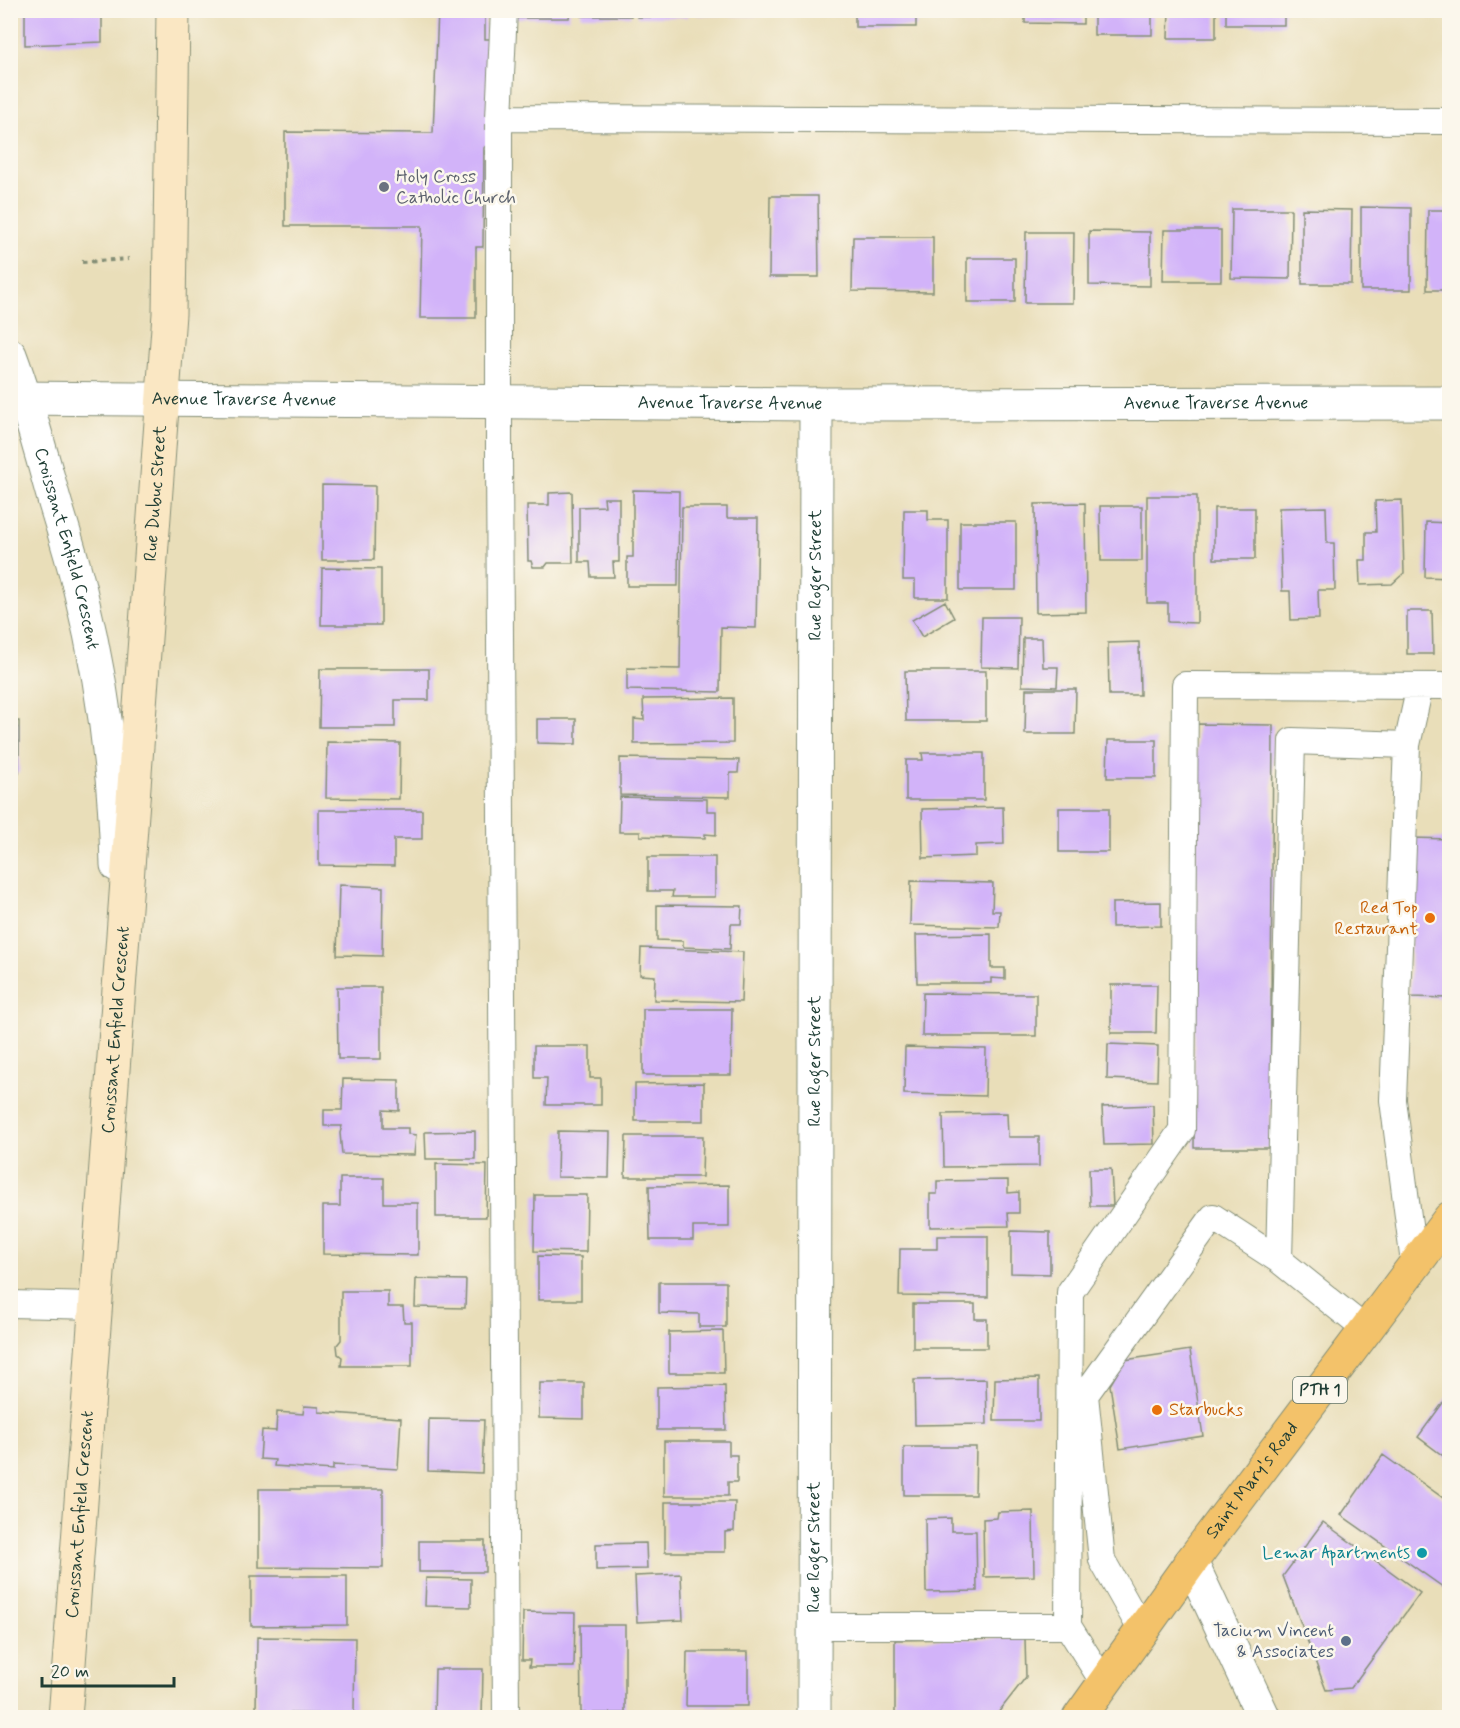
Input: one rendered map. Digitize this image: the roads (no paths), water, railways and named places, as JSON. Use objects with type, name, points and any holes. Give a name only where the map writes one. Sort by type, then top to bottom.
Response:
[{"type":"highway","name":"Saint Mary's Road","points":[[1079,1718],[1191,1562],[1449,1218]]},
{"type":"street","name":"Rue Dubuc Street","points":[[119,973],[169,314],[172,10]]},
{"type":"street","name":"Croissant Enfield Crescent","points":[[10,355],[18,398],[80,590],[97,666],[108,741],[117,838],[119,973],[64,1718]]},
{"type":"street","name":"Avenue Traverse Avenue","points":[[18,398],[816,404],[1449,403]]},
{"type":"street","name":"Rue Roger Street","points":[[814,1718],[816,404]]},
{"type":"street","points":[[1191,1562],[1264,1718]]},
{"type":"lane","points":[[504,10],[499,118],[499,401],[506,1718]]},
{"type":"lane","points":[[499,118],[1449,121]]},
{"type":"lane","points":[[1104,1683],[1068,1626],[1070,1292],[1182,1130],[1185,685],[1449,686]]},
{"type":"lane","points":[[1414,1263],[1393,1100],[1407,745],[1420,686]]},
{"type":"lane","points":[[1279,1260],[1292,741],[1407,745]]},
{"type":"lane","points":[[1142,1631],[1102,1560],[1085,1395],[1213,1217],[1279,1260],[1365,1329]]},
{"type":"lane","points":[[10,1304],[96,1306]]},
{"type":"lane","points":[[814,1626],[1068,1626]]},
{"type":"place","name":"Holy Cross Catholic Church","points":[[384,187]]},
{"type":"place","name":"Red Top Restaurant","points":[[1430,918]]},
{"type":"place","name":"Starbucks","points":[[1157,1410]]},
{"type":"place","name":"Lemar Apartments","points":[[1422,1553]]},
{"type":"place","name":"Tacium Vincent & Associates","points":[[1346,1641]]}]
